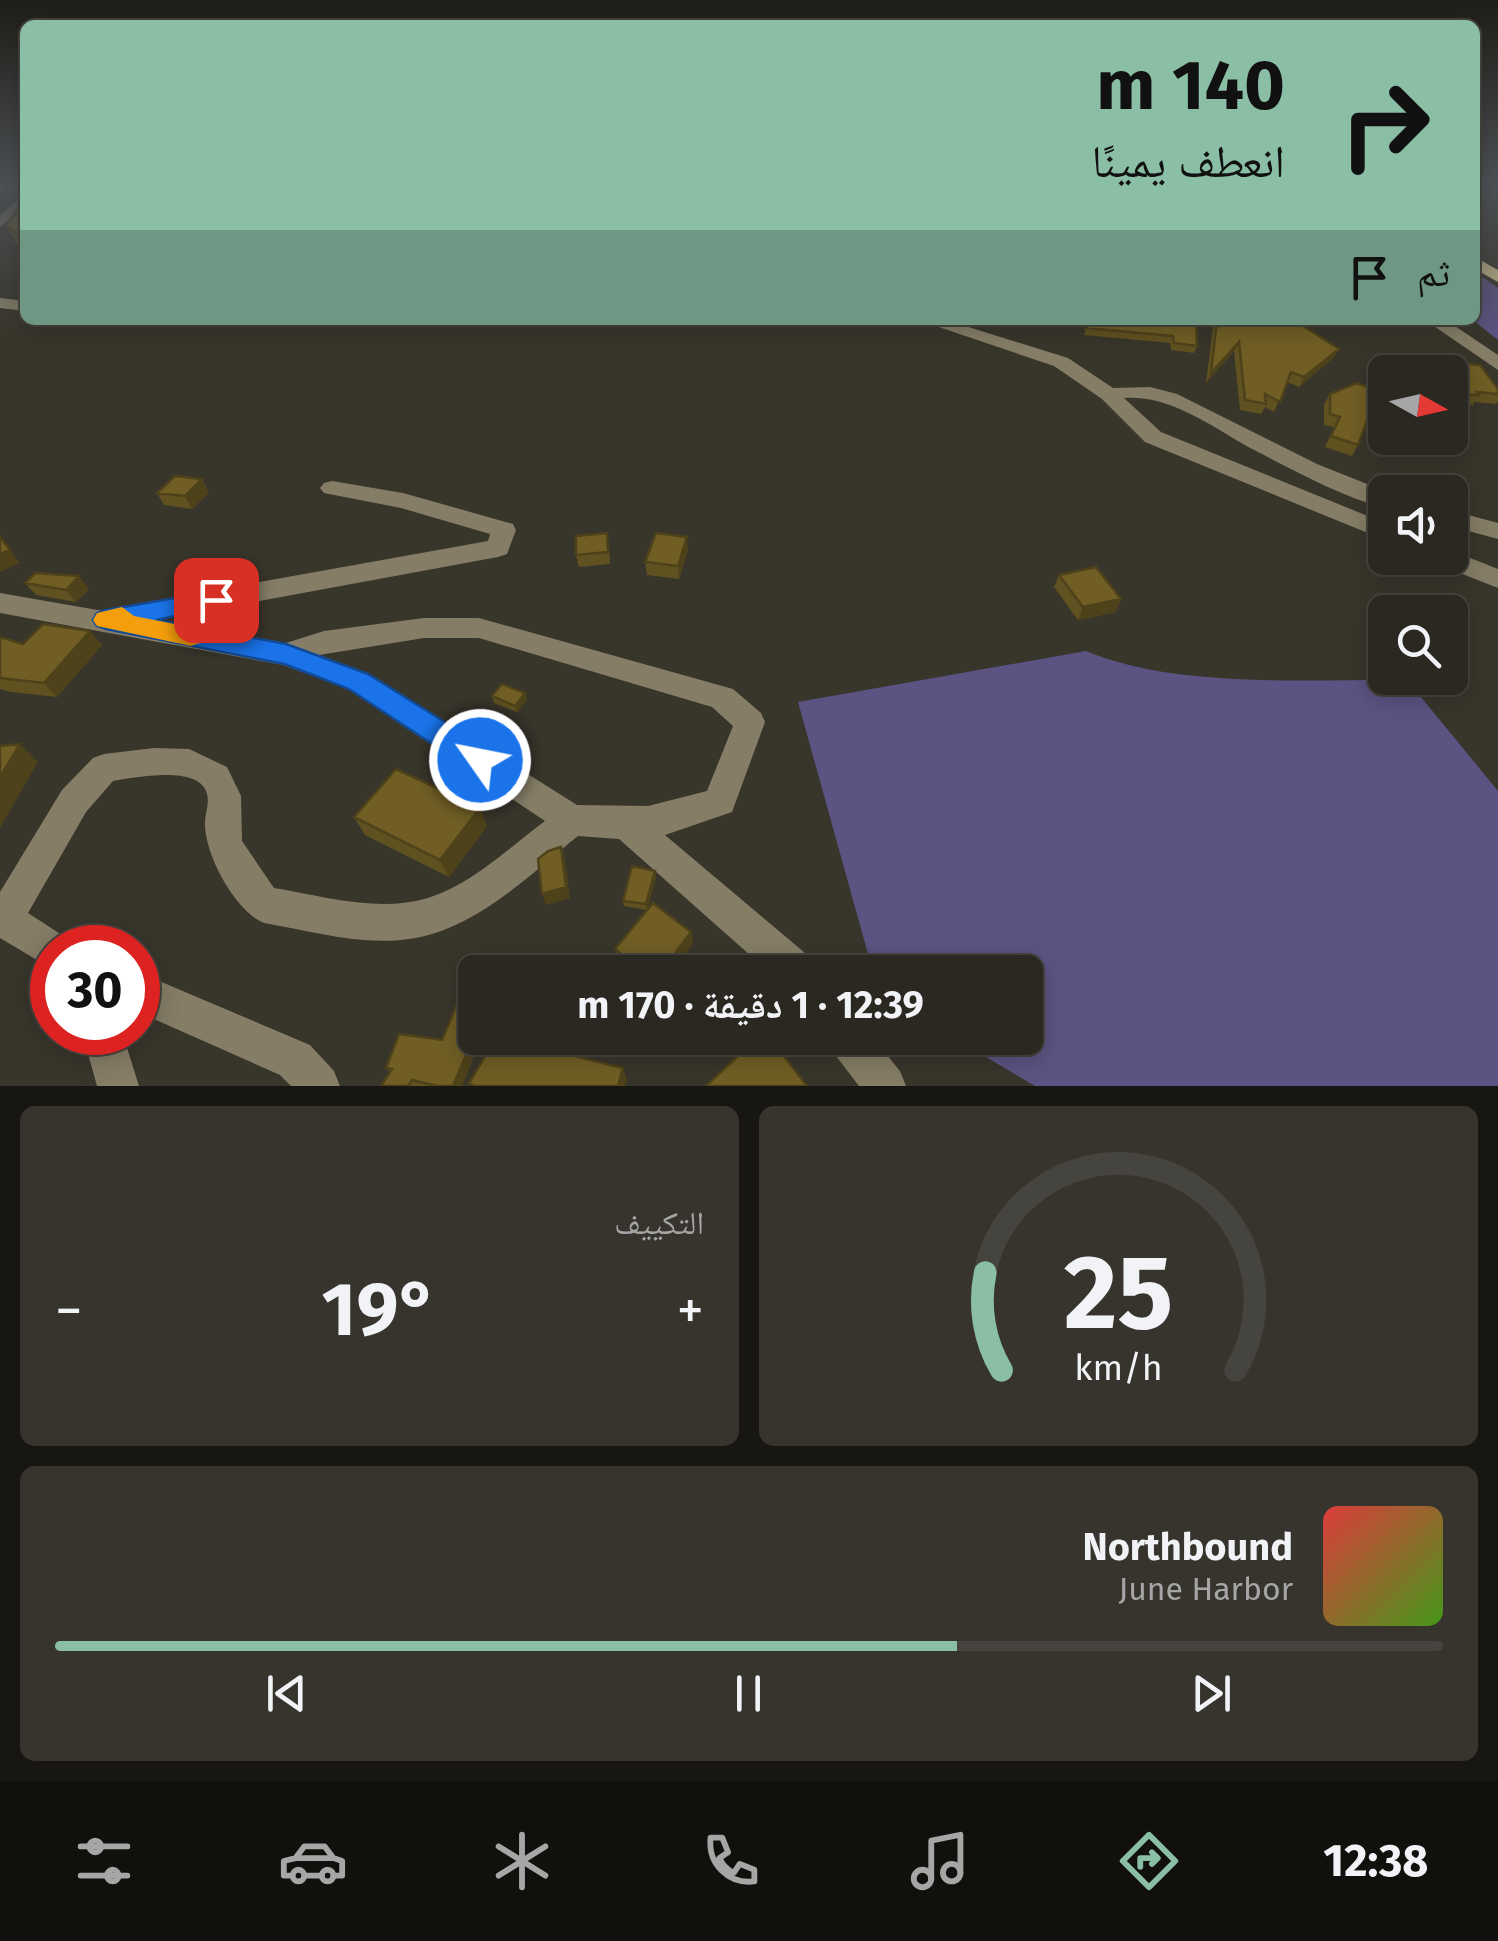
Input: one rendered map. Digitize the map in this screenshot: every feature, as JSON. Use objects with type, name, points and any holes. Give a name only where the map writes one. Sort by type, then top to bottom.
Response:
[{"type":"street","points":[[943,325],[1060,362],[1118,393],[1158,395],[1204,413],[1263,446],[1368,492]]},
{"type":"street","points":[[983,325],[1054,349],[1118,393],[1153,436],[1368,525]]},
{"type":"street","points":[[1441,325],[1498,364]]},
{"type":"street","points":[[106,620],[498,548],[504,530],[403,501],[332,488]]},
{"type":"street","points":[[1468,523],[1498,531]]},
{"type":"street","points":[[1468,567],[1498,579]]},
{"type":"street","points":[[0,603],[286,654],[358,681],[572,820],[628,825],[681,819],[720,800],[750,722],[722,698],[479,628],[424,628],[324,642],[286,654]]},
{"type":"street","points":[[30,936],[2,919],[74,801],[104,768],[196,764],[217,776],[225,796],[221,827],[234,865],[264,905],[370,922],[414,921],[471,897],[572,820]]},
{"type":"street","points":[[628,825],[777,955]]},
{"type":"street","points":[[160,1001],[296,1060],[319,1086]]},
{"type":"street","points":[[109,1055],[118,1086]]},
{"type":"street","points":[[861,1055],[885,1086]]},
{"type":"shaded area","points":[[1480,275],[1498,288],[1498,340],[1479,325]]},
{"type":"shaded area","points":[[1086,651],[1122,663],[1201,677],[1368,680],[1368,695],[1419,695],[1498,791],[1498,1086],[1035,1086],[983,1055],[1043,1055],[1043,955],[868,955],[798,702]]},
{"type":"building","points":[[1196,325],[1197,346],[1174,343],[1173,336],[1086,328]]},
{"type":"building","points":[[1216,325],[1302,325],[1339,349],[1304,377],[1291,372],[1280,402],[1265,394],[1266,404],[1245,400],[1239,342],[1211,373]]},
{"type":"building","points":[[1468,364],[1480,365],[1498,389],[1498,394],[1477,392],[1479,395],[1468,394]]},
{"type":"building","points":[[1357,383],[1368,387],[1368,418],[1358,445],[1331,436],[1340,417],[1330,414],[1330,394]]},
{"type":"building","points":[[175,476],[202,479],[185,496],[157,493]]},
{"type":"building","points":[[607,533],[608,552],[576,555],[576,536]]},
{"type":"building","points":[[656,533],[687,537],[678,566],[645,562]]},
{"type":"building","points":[[0,537],[10,550],[0,554]]},
{"type":"building","points":[[1096,567],[1121,599],[1083,607],[1059,575]]},
{"type":"building","points":[[35,573],[79,576],[66,590],[25,583]]},
{"type":"building","points":[[43,624],[90,631],[44,683],[0,678],[0,637],[23,644]]},
{"type":"building","points":[[502,684],[525,693],[515,706],[492,696]]},
{"type":"building","points":[[20,744],[0,777],[0,746]]},
{"type":"building","points":[[396,769],[480,808],[440,860],[354,817]]},
{"type":"building","points":[[561,847],[566,887],[542,894],[538,859]]},
{"type":"building","points":[[632,866],[655,871],[646,904],[623,901]]},
{"type":"building","points":[[653,903],[691,932],[674,955],[623,955],[615,949]]},
{"type":"building","points":[[458,1002],[458,1055],[466,1055],[453,1086],[412,1080],[408,1086],[381,1086],[392,1069],[386,1068],[399,1034],[442,1040]]},
{"type":"building","points":[[486,1055],[570,1055],[623,1068],[618,1086],[469,1083]]},
{"type":"building","points":[[739,1055],[783,1055],[807,1086],[708,1086]]},
{"type":"slow traffic","points":[[122,617],[106,620],[191,636]]},
{"type":"route","points":[[216,600],[106,620],[286,654],[358,681],[480,760]]}]
